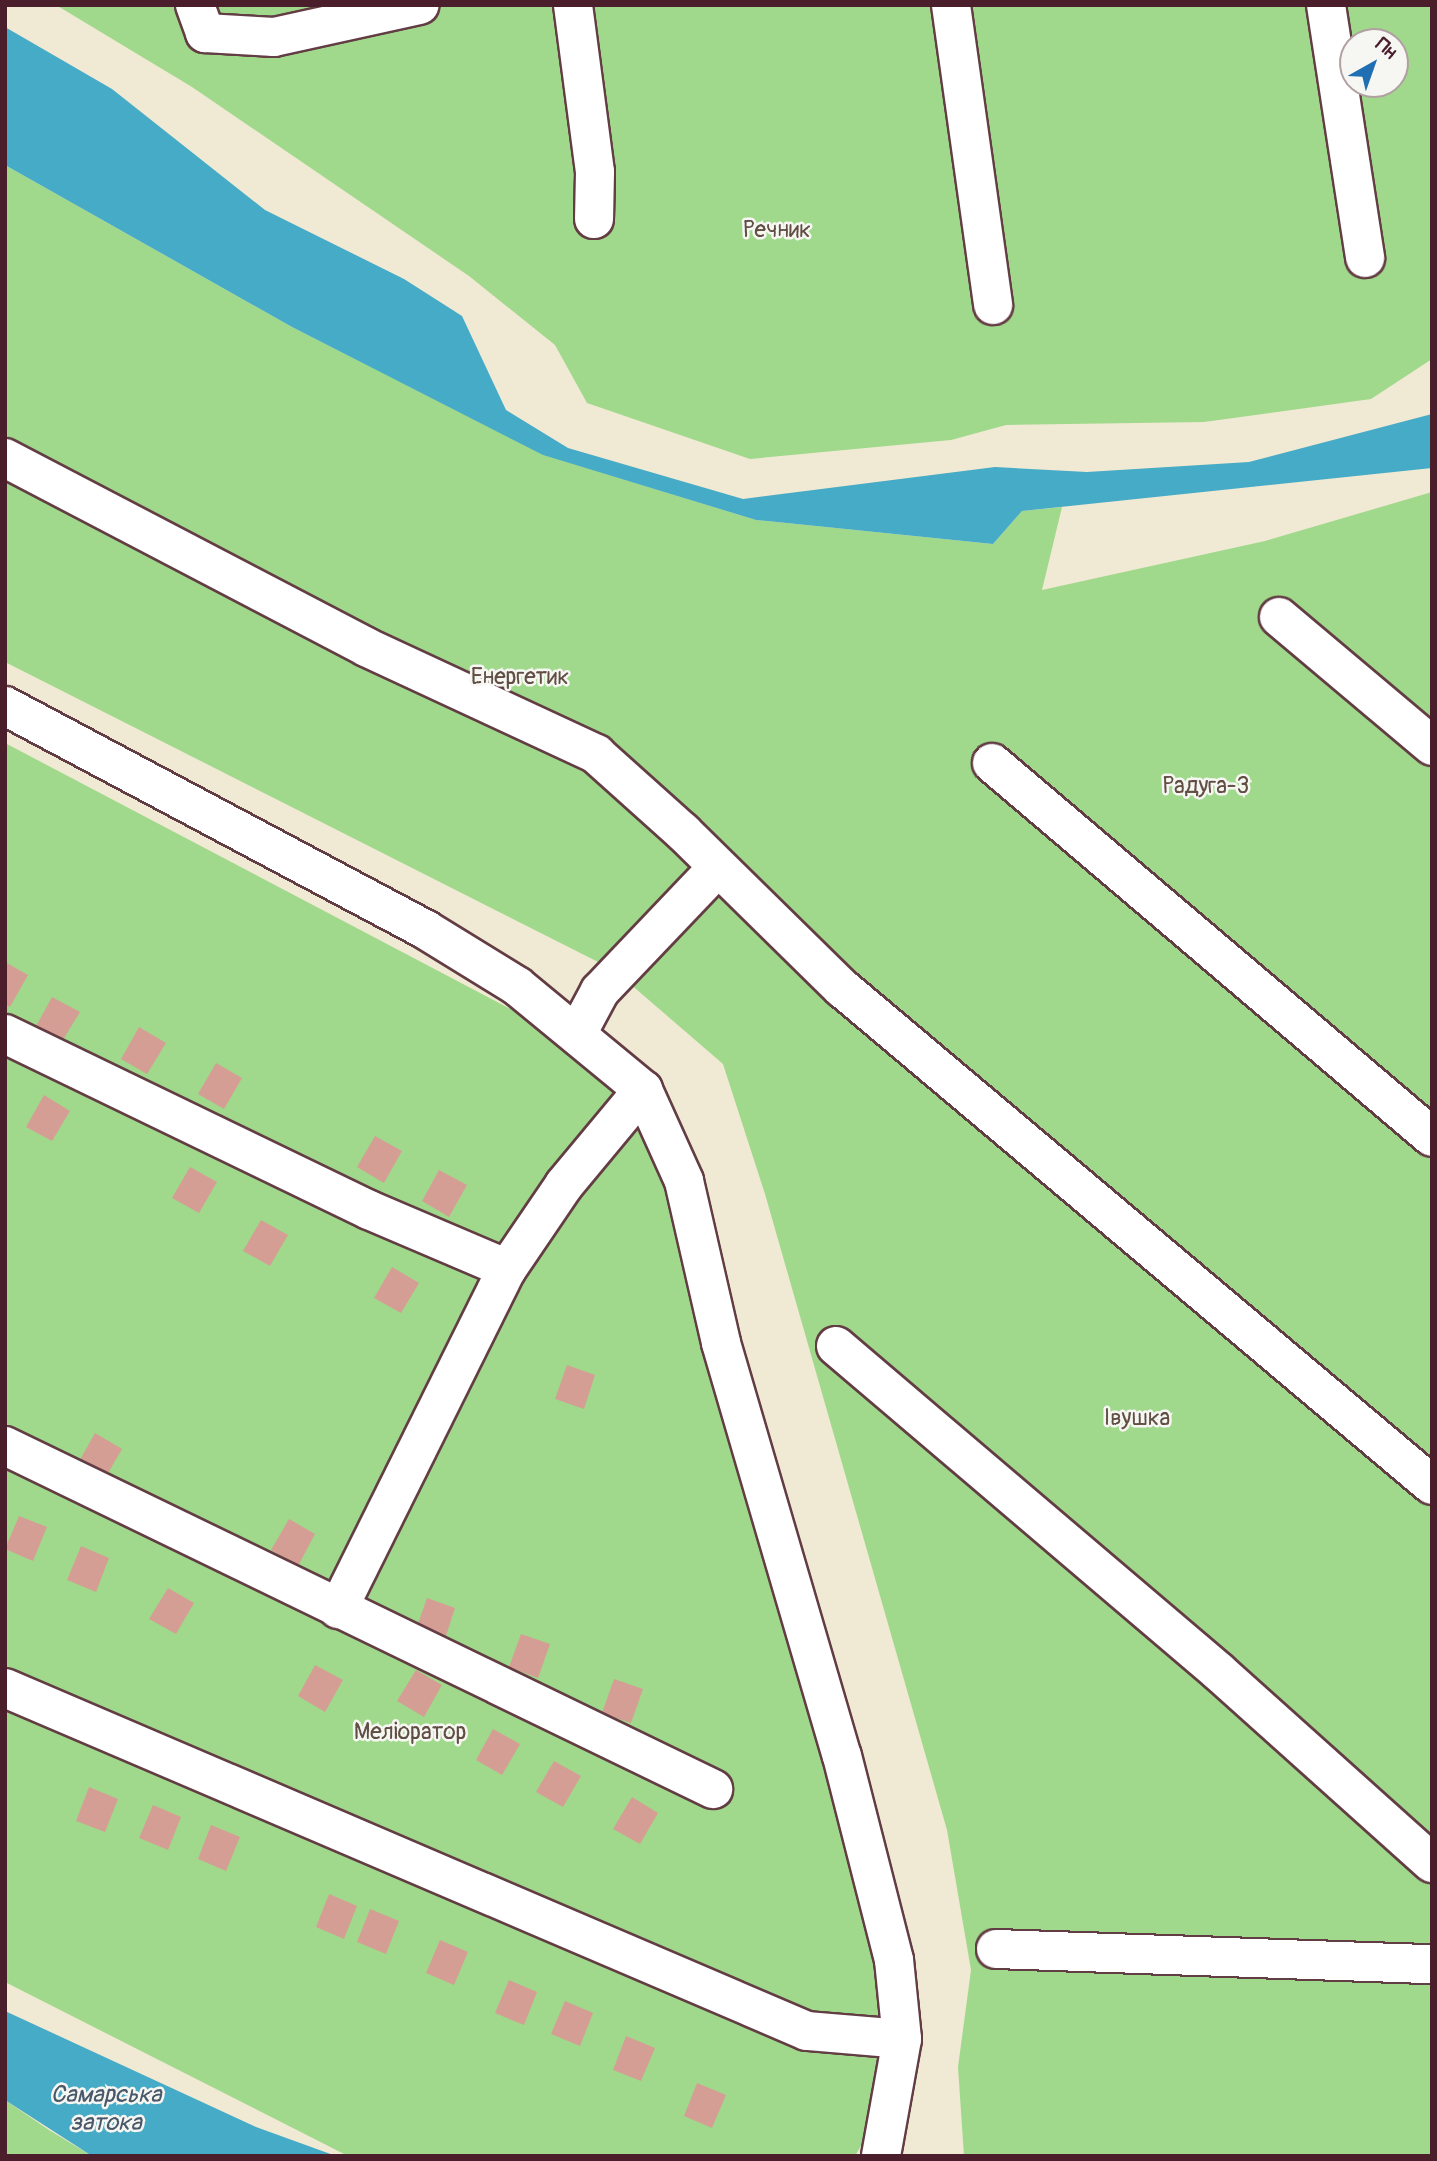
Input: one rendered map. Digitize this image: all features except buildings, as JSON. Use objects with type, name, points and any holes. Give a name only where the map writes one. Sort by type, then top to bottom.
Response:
[{"type":"street","points":[[195,5],[205,33],[274,37],[420,5]]},
{"type":"street","points":[[573,5],[595,172],[594,219]]},
{"type":"street","points":[[951,5],[993,304]]},
{"type":"street","points":[[1326,5],[1365,258]]},
{"type":"street","points":[[5,458],[366,647],[596,754],[842,988],[1432,1485]]},
{"type":"street","points":[[1279,617],[1432,746]]},
{"type":"street","points":[[5,706],[426,930],[517,986],[578,1032],[643,1090],[684,1181],[721,1343],[842,1756],[894,1960],[902,2039],[881,2156]]},
{"type":"street","points":[[992,763],[1432,1137]]},
{"type":"street","points":[[578,1032],[600,991],[717,868]]},
{"type":"street","points":[[5,1034],[369,1210],[507,1269]]},
{"type":"street","points":[[338,1609],[507,1269],[564,1185],[643,1090]]},
{"type":"street","points":[[836,1346],[1219,1672],[1432,1863]]},
{"type":"street","points":[[5,1446],[713,1789]]},
{"type":"street","points":[[5,1688],[807,2031],[902,2039]]},
{"type":"street","points":[[996,1949],[1432,1964]]},
{"type":"green space","name":"Речник","points":[[56,5],[1432,5],[1432,359],[1371,399],[1204,422],[1006,425],[951,440],[750,459],[587,403],[555,345],[469,276],[192,87]]},
{"type":"green space","points":[[5,165],[292,327],[544,455],[756,520],[993,544],[1022,511],[1062,507],[1042,590],[1265,541],[1432,492],[1432,2156],[964,2156],[958,2067],[971,1970],[947,1830],[765,1194],[723,1064],[614,970],[5,662]]},
{"type":"green space","name":"Меліоратор","points":[[5,743],[581,1046],[684,1151],[886,1972],[882,2110],[855,2156],[348,2156],[5,1982]]},
{"type":"green space","points":[[5,2100],[49,2130],[92,2156],[5,2156]]},
{"type":"water","points":[[5,27],[112,89],[265,210],[404,279],[462,316],[506,410],[568,448],[743,499],[995,467],[1087,472],[1249,462],[1432,414],[1432,468],[1022,511],[993,544],[756,520],[543,455],[292,327],[5,165]]},
{"type":"water","name":"Самарська затока","points":[[5,2011],[256,2127],[336,2156],[92,2156],[5,2100]]},
{"type":"park label","name":"Енергетик","points":[[520,677]]},
{"type":"park label","name":"Радуга-3","points":[[1206,786]]},
{"type":"park label","name":"Івушка","points":[[1137,1418]]}]
